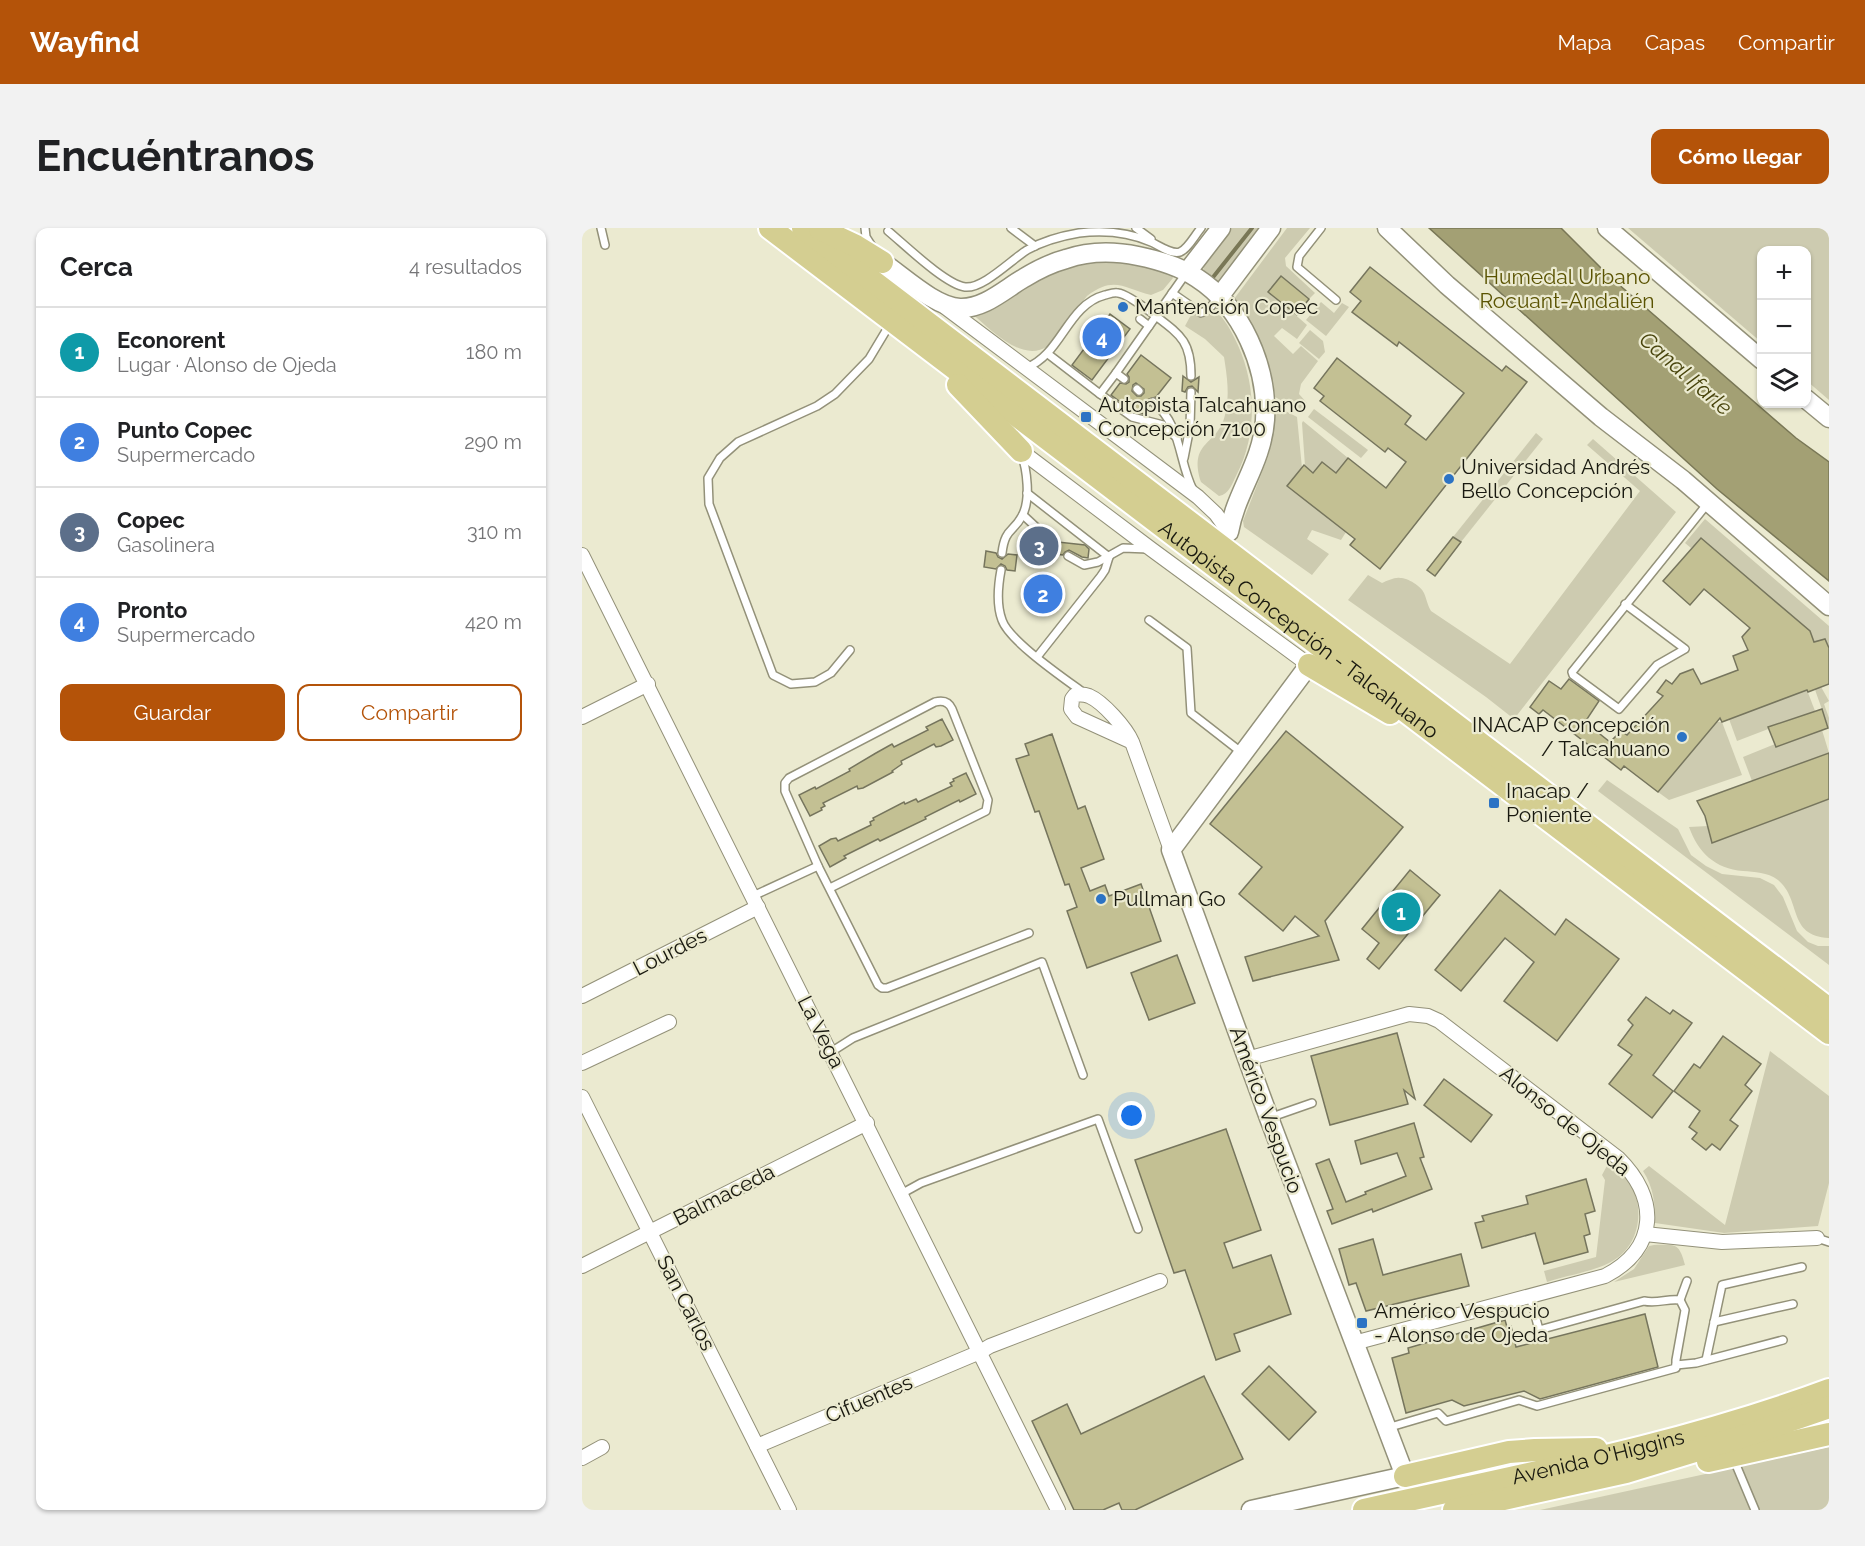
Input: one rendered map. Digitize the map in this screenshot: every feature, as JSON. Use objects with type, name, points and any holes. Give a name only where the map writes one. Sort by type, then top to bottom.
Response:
[{"type":"main road","name":"Autopista Concepción - Talcahuano","points":[[770,228],[1829,1033]]},
{"type":"main road","name":"Autopista Concepción - Talcahuano","points":[[803,228],[1829,1009]]},
{"type":"main road","points":[[832,232],[882,262]]},
{"type":"main road","points":[[899,326],[1021,451]]},
{"type":"main road","points":[[1230,532],[1250,568]]},
{"type":"main road","points":[[1309,665],[1371,704],[1442,739]]},
{"type":"main road","name":"Avenida O'Higgins","points":[[1364,1510],[1640,1448],[1752,1417],[1829,1390]]},
{"type":"main road","name":"Avenida O'Higgins","points":[[1454,1510],[1626,1472],[1754,1433],[1829,1407]]},
{"type":"main road","points":[[1626,1472],[1670,1469],[1829,1434]]},
{"type":"main road","points":[[1405,1476],[1520,1450],[1640,1448]]},
{"type":"main road","points":[[1489,1510],[1519,1496]]},
{"type":"street","points":[[1187,272],[1221,228]]},
{"type":"street","points":[[1219,297],[1271,228]]},
{"type":"street","points":[[1387,228],[1447,285],[1601,417],[1683,480],[1829,606]]},
{"type":"street","points":[[1607,228],[1757,357]]},
{"type":"street","points":[[938,302],[962,309],[980,304],[1039,270],[1066,258],[1089,253],[1116,253],[1160,261],[1187,272],[1203,282],[1237,319],[1251,345],[1260,372],[1264,401],[1265,417],[1261,448],[1235,510],[1230,532]]},
{"type":"street","points":[[882,262],[1198,497],[1216,514],[1230,532]]},
{"type":"street","points":[[1811,403],[1829,418]]},
{"type":"street","points":[[1021,451],[1309,665],[1171,850]]},
{"type":"street","name":"La Vega","points":[[582,555],[1058,1510]]},
{"type":"street","points":[[582,717],[648,684]]},
{"type":"street","points":[[1086,695],[1075,695],[1072,699],[1071,709],[1077,717],[1132,742]]},
{"type":"street","name":"Américo Vespucio","points":[[1086,695],[1093,698],[1123,726],[1132,742],[1247,1059],[1405,1476]]},
{"type":"street","name":"Lourdes","points":[[582,996],[756,902]]},
{"type":"street","name":"Alonso de Ojeda","points":[[1247,1059],[1409,1014],[1428,1016],[1439,1021],[1627,1167],[1645,1197],[1648,1215],[1645,1234]]},
{"type":"street","points":[[582,1064],[669,1022]]},
{"type":"street","name":"San Carlos","points":[[582,1097],[789,1510]]},
{"type":"street","name":"Balmaceda","points":[[582,1266],[867,1123]]},
{"type":"street","points":[[1354,1343],[1594,1279],[1615,1271],[1631,1257],[1645,1234],[1722,1242],[1823,1240]]},
{"type":"street","name":"Cifuentes","points":[[757,1446],[1000,1342],[1160,1281]]},
{"type":"street","points":[[582,1458],[602,1447]]},
{"type":"street","points":[[1251,1510],[1405,1476]]},
{"type":"lane","points":[[601,228],[605,245]]},
{"type":"lane","points":[[865,228],[868,240],[882,262]]},
{"type":"lane","points":[[1011,228],[1035,246]]},
{"type":"lane","points":[[1136,228],[1162,247]]},
{"type":"lane","points":[[888,231],[946,278],[966,287],[975,286],[988,279],[1035,246],[1071,235],[1106,230],[1133,236],[1176,253],[1182,252],[1201,228]]},
{"type":"lane","points":[[1321,228],[1299,256],[1297,267],[1336,300]]},
{"type":"lane","points":[[1100,394],[1187,272]]},
{"type":"lane","points":[[1026,368],[1048,354],[1083,307],[1099,297],[1114,293],[1122,294],[1155,316],[1186,342],[1191,376]]},
{"type":"lane","points":[[1172,293],[1201,313],[1208,310],[1219,297]]},
{"type":"lane","points":[[1140,319],[1149,326]]},
{"type":"lane","points":[[850,650],[831,673],[815,682],[791,684],[773,675],[709,504],[708,478],[720,458],[738,442],[817,406],[835,394],[899,326]]},
{"type":"lane","points":[[1048,354],[1132,417],[1162,425],[1178,438]]},
{"type":"lane","points":[[1116,373],[1124,379]]},
{"type":"lane","points":[[1184,461],[1190,427],[1191,392]]},
{"type":"lane","points":[[1153,402],[1165,412],[1178,438],[1188,479],[1198,497]]},
{"type":"lane","points":[[1002,553],[1008,532],[1023,515],[1027,493],[1026,470],[1021,451]]},
{"type":"lane","points":[[1027,493],[1109,557]]},
{"type":"lane","points":[[1625,604],[1685,649],[1657,665],[1619,709],[1572,672],[1625,604],[1708,502]]},
{"type":"lane","points":[[1023,515],[1052,542]]},
{"type":"lane","points":[[1068,556],[1084,565],[1098,562],[1128,547],[1151,549]]},
{"type":"lane","points":[[1037,657],[1101,576],[1109,557]]},
{"type":"lane","points":[[1000,570],[998,600],[1002,620],[1010,634],[1086,695]]},
{"type":"lane","points":[[1149,620],[1187,648],[1191,713],[1243,754]]},
{"type":"lane","points":[[830,888],[986,811],[988,800],[948,704],[942,701],[935,702],[786,780],[785,791],[818,866],[878,985],[882,988],[1029,933]]},
{"type":"lane","points":[[756,902],[818,866]]},
{"type":"lane","points":[[831,1052],[853,1038],[1042,962],[1083,1075]]},
{"type":"lane","points":[[1269,1118],[1312,1103]]},
{"type":"lane","points":[[901,1194],[921,1183],[1098,1119],[1138,1229]]},
{"type":"lane","points":[[1706,1360],[1722,1285],[1802,1267]]},
{"type":"lane","points":[[1386,1428],[1438,1413],[1446,1421],[1520,1400],[1537,1406],[1676,1368],[1685,1310],[1680,1300],[1687,1281]]},
{"type":"lane","points":[[1530,1296],[1539,1330],[1644,1301],[1656,1303],[1680,1300]]},
{"type":"lane","points":[[1714,1322],[1793,1304]]},
{"type":"lane","points":[[1676,1365],[1706,1360],[1783,1340]]},
{"type":"lane","points":[[1732,1456],[1755,1510]]},
{"type":"shaded area","points":[[1232,228],[1263,228],[1220,281],[1214,283],[1203,273],[1204,264]]},
{"type":"shaded area","points":[[1287,228],[1310,228],[1285,258],[1286,266],[1315,293],[1309,299],[1281,276],[1269,292],[1307,325],[1297,339],[1282,328],[1274,336],[1293,354],[1301,346],[1318,361],[1301,384],[1299,394],[1307,403],[1302,412],[1275,397],[1260,348],[1234,303],[1234,299]]},
{"type":"shaded area","points":[[1628,228],[1829,228],[1829,400],[1811,384],[1811,246],[1757,246],[1757,339]]},
{"type":"shaded area","points":[[1135,261],[1172,274],[1173,278],[1163,290],[1151,295],[1119,285],[1105,286],[1097,290],[1087,296],[1048,346],[1038,350],[1027,351],[1006,342],[971,313],[1033,280],[1080,262]]},
{"type":"shaded area","points":[[1321,302],[1334,313],[1342,303],[1349,307],[1326,336],[1306,320]]},
{"type":"shaded area","points":[[1215,311],[1228,326],[1241,353],[1247,370],[1252,406],[1248,442],[1243,459],[1230,488],[1219,496],[1201,482],[1198,458],[1221,425],[1227,408],[1228,393],[1224,357],[1205,339],[1185,326],[1192,313],[1202,318]]},
{"type":"shaded area","points":[[1310,330],[1323,341],[1325,352],[1319,359],[1299,343]]},
{"type":"shaded area","points":[[1274,405],[1297,417],[1302,468],[1288,486],[1346,532],[1341,540],[1312,530],[1307,539],[1329,554],[1312,575],[1244,527],[1243,521],[1268,457],[1273,436]]},
{"type":"shaded area","points":[[1314,409],[1368,450],[1361,458],[1308,417]]},
{"type":"shaded area","points":[[1303,421],[1348,458],[1336,473],[1322,462],[1313,472],[1305,466]]},
{"type":"shaded area","points":[[1536,433],[1543,439],[1461,542],[1453,537]]},
{"type":"shaded area","points":[[1593,439],[1676,512],[1514,719],[1348,600],[1368,575],[1382,583],[1396,578],[1407,579],[1422,590],[1431,611],[1510,664],[1640,491],[1587,445]]},
{"type":"shaded area","points":[[1705,519],[1829,626],[1829,648],[1814,642],[1810,631],[1701,539],[1691,548],[1685,543]]},
{"type":"shaded area","points":[[1820,685],[1829,701],[1824,704],[1829,718],[1829,729],[1814,687]]},
{"type":"shaded area","points":[[1807,690],[1815,711],[1737,741],[1729,719]]},
{"type":"shaded area","points":[[1717,722],[1722,722],[1742,775],[1669,800],[1658,792]]},
{"type":"shaded area","points":[[1822,730],[1829,753],[1752,781],[1743,757],[1775,744],[1776,747]]},
{"type":"shaded area","points":[[1607,780],[1678,829],[1691,855],[1706,866],[1722,874],[1760,878],[1774,885],[1783,897],[1797,931],[1808,942],[1818,946],[1829,946],[1829,965],[1598,791]]},
{"type":"shaded area","points":[[1829,799],[1829,938],[1816,936],[1807,931],[1801,924],[1785,888],[1778,880],[1765,874],[1733,870],[1716,863],[1697,844],[1689,827],[1708,826],[1712,843]]},
{"type":"shaded area","points":[[1770,1051],[1829,1096],[1829,1183],[1818,1226],[1724,1233],[1655,1223],[1653,1196],[1643,1171],[1649,1166],[1725,1225]]},
{"type":"shaded area","points":[[1609,1162],[1624,1172],[1636,1196],[1638,1222],[1629,1246],[1621,1255],[1603,1266],[1547,1282],[1544,1271],[1596,1257],[1605,1180],[1602,1175]]},
{"type":"shaded area","points":[[1649,1246],[1675,1246],[1681,1252],[1685,1265],[1614,1282],[1634,1269]]},
{"type":"shaded area","points":[[1829,1447],[1829,1510],[1540,1510]]},
{"type":"water","name":"Humedal Urbano Rocuant-Andalién","points":[[1429,228],[1561,228],[1609,276],[1757,404],[1757,408],[1761,408],[1796,438],[1829,462],[1829,581],[1717,489]]},
{"type":"building","points":[[1370,267],[1502,371],[1506,366],[1527,382],[1380,569],[1350,545],[1355,539],[1287,486],[1304,465],[1313,473],[1322,462],[1336,473],[1348,458],[1386,488],[1406,462],[1388,448],[1385,452],[1320,401],[1324,396],[1314,388],[1337,358],[1411,416],[1405,424],[1426,440],[1464,393],[1399,342],[1397,346],[1352,312],[1361,301],[1350,292]]},
{"type":"building","points":[[1281,276],[1309,299],[1297,315],[1268,292]]},
{"type":"building","points":[[1110,314],[1130,329],[1092,380],[1072,365]]},
{"type":"building","points":[[1141,355],[1171,378],[1156,397],[1149,399],[1149,406],[1143,414],[1134,412],[1111,395],[1120,383],[1129,382],[1127,374]],"holes":[[[1136,383],[1144,389],[1141,396],[1137,396],[1132,391]]]},
{"type":"building","points":[[1183,376],[1191,382],[1199,377],[1198,392],[1192,386],[1188,387],[1185,392],[1182,391]]},
{"type":"building","points":[[1453,537],[1461,542],[1435,576],[1427,570]]},
{"type":"building","points":[[1701,538],[1810,631],[1814,642],[1825,639],[1829,648],[1829,684],[1722,722],[1720,718],[1658,792],[1624,766],[1621,770],[1543,710],[1539,714],[1530,707],[1549,681],[1561,689],[1569,679],[1599,701],[1585,722],[1610,742],[1621,731],[1627,735],[1663,696],[1657,692],[1666,680],[1672,684],[1680,674],[1693,669],[1701,684],[1738,670],[1733,656],[1748,650],[1742,637],[1750,628],[1704,589],[1690,605],[1663,581]]},
{"type":"building","points":[[1028,539],[1042,540],[1051,548],[1058,542],[1085,545],[1089,549],[1088,558],[1069,550],[1063,555],[1026,551]]},
{"type":"building","points":[[986,551],[996,553],[1002,559],[1008,554],[1017,555],[1015,571],[1007,570],[1001,564],[996,569],[984,567]]},
{"type":"building","points":[[1822,709],[1828,728],[1776,747],[1768,727]]},
{"type":"building","points":[[942,719],[953,740],[941,746],[936,747],[934,744],[901,761],[902,764],[893,772],[863,788],[858,789],[857,786],[823,803],[825,806],[821,808],[822,810],[810,816],[799,795],[815,787],[816,789],[850,771],[849,769],[892,744],[894,747],[928,730],[926,727]]},
{"type":"building","points":[[1286,731],[1403,827],[1325,921],[1339,960],[1253,981],[1245,957],[1319,936],[1295,916],[1283,931],[1239,894],[1262,867],[1210,824]]},
{"type":"building","points":[[1052,734],[1078,809],[1085,806],[1104,859],[1081,868],[1090,891],[1105,885],[1109,896],[1141,884],[1161,941],[1087,968],[1067,911],[1077,907],[1069,884],[1065,885],[1039,811],[1035,812],[1016,759],[1029,755],[1025,744]]},
{"type":"building","points":[[1829,753],[1829,799],[1712,843],[1705,816],[1697,801]]},
{"type":"building","points":[[966,773],[976,794],[844,856],[846,858],[830,867],[819,846],[831,839],[836,838],[838,841],[871,825],[873,818],[904,802],[905,804],[916,799],[918,802],[952,786],[950,783],[954,781],[953,779]]},
{"type":"building","points":[[1410,870],[1440,895],[1379,969],[1367,959],[1379,943],[1362,929]]},
{"type":"building","points":[[1500,890],[1555,935],[1566,919],[1619,959],[1557,1041],[1504,1001],[1534,962],[1505,938],[1461,991],[1435,970]]},
{"type":"building","points":[[1177,955],[1195,1003],[1149,1020],[1131,973]]},
{"type":"building","points":[[1646,997],[1670,1014],[1673,1010],[1692,1023],[1653,1075],[1673,1091],[1652,1118],[1609,1084],[1632,1055],[1618,1045],[1633,1025],[1628,1020]]},
{"type":"building","points":[[1397,1033],[1415,1099],[1404,1090],[1408,1104],[1330,1125],[1311,1056]]},
{"type":"building","points":[[1723,1036],[1761,1064],[1745,1085],[1752,1091],[1730,1120],[1738,1126],[1720,1150],[1712,1144],[1706,1150],[1692,1139],[1697,1133],[1689,1127],[1700,1111],[1674,1091],[1694,1064],[1700,1068]]},
{"type":"building","points":[[1444,1079],[1492,1115],[1471,1142],[1424,1105]]},
{"type":"building","points":[[1414,1123],[1424,1157],[1420,1158],[1432,1189],[1373,1212],[1372,1209],[1332,1224],[1327,1211],[1333,1209],[1316,1164],[1329,1159],[1346,1202],[1366,1194],[1365,1192],[1406,1176],[1397,1153],[1361,1164],[1355,1141]]},
{"type":"building","points":[[1226,1129],[1261,1230],[1224,1243],[1233,1268],[1271,1255],[1291,1314],[1234,1334],[1240,1351],[1216,1360],[1185,1270],[1174,1273],[1135,1160]]},
{"type":"building","points":[[1586,1179],[1595,1211],[1585,1214],[1590,1234],[1584,1236],[1588,1252],[1544,1264],[1535,1233],[1482,1248],[1475,1223],[1484,1221],[1482,1216],[1528,1204],[1526,1196]]},
{"type":"building","points":[[1373,1239],[1383,1275],[1461,1254],[1469,1286],[1366,1311],[1356,1283],[1349,1285],[1339,1249]]},
{"type":"building","points":[[1645,1314],[1658,1367],[1540,1399],[1524,1391],[1464,1406],[1452,1400],[1406,1413],[1392,1358],[1409,1353],[1408,1348],[1505,1320],[1507,1327],[1511,1326],[1516,1347]]},
{"type":"building","points":[[1269,1366],[1316,1412],[1289,1440],[1242,1394]]},
{"type":"building","points":[[1204,1376],[1243,1459],[1135,1510],[1122,1510],[1119,1503],[1103,1510],[1074,1510],[1032,1421],[1067,1404],[1081,1434]]},
{"type":"waterway","points":[[1214,276],[1252,228]]},
{"type":"place","name":"Mantención Copec","points":[[1123,307]]},
{"type":"place","name":"Pronto","points":[[1102,337]]},
{"type":"place","name":"Autopista Talcahuano Concepción 7100","points":[[1086,417]]},
{"type":"place","name":"Universidad Andrés Bello Concepción","points":[[1449,479]]},
{"type":"place","name":"Copec","points":[[1039,546]]},
{"type":"place","name":"Punto Copec","points":[[1043,594]]},
{"type":"place","name":"INACAP Concepción / Talcahuano","points":[[1682,737]]},
{"type":"place","name":"Inacap / Poniente","points":[[1494,803]]},
{"type":"place","name":"Pullman Go","points":[[1101,899]]},
{"type":"place","name":"Econorent","points":[[1401,912]]},
{"type":"place","name":"Américo Vespucio - Alonso de Ojeda","points":[[1362,1323]]},
{"type":"water label","name":"Canal Ifarle","points":[[1686,373]]}]
